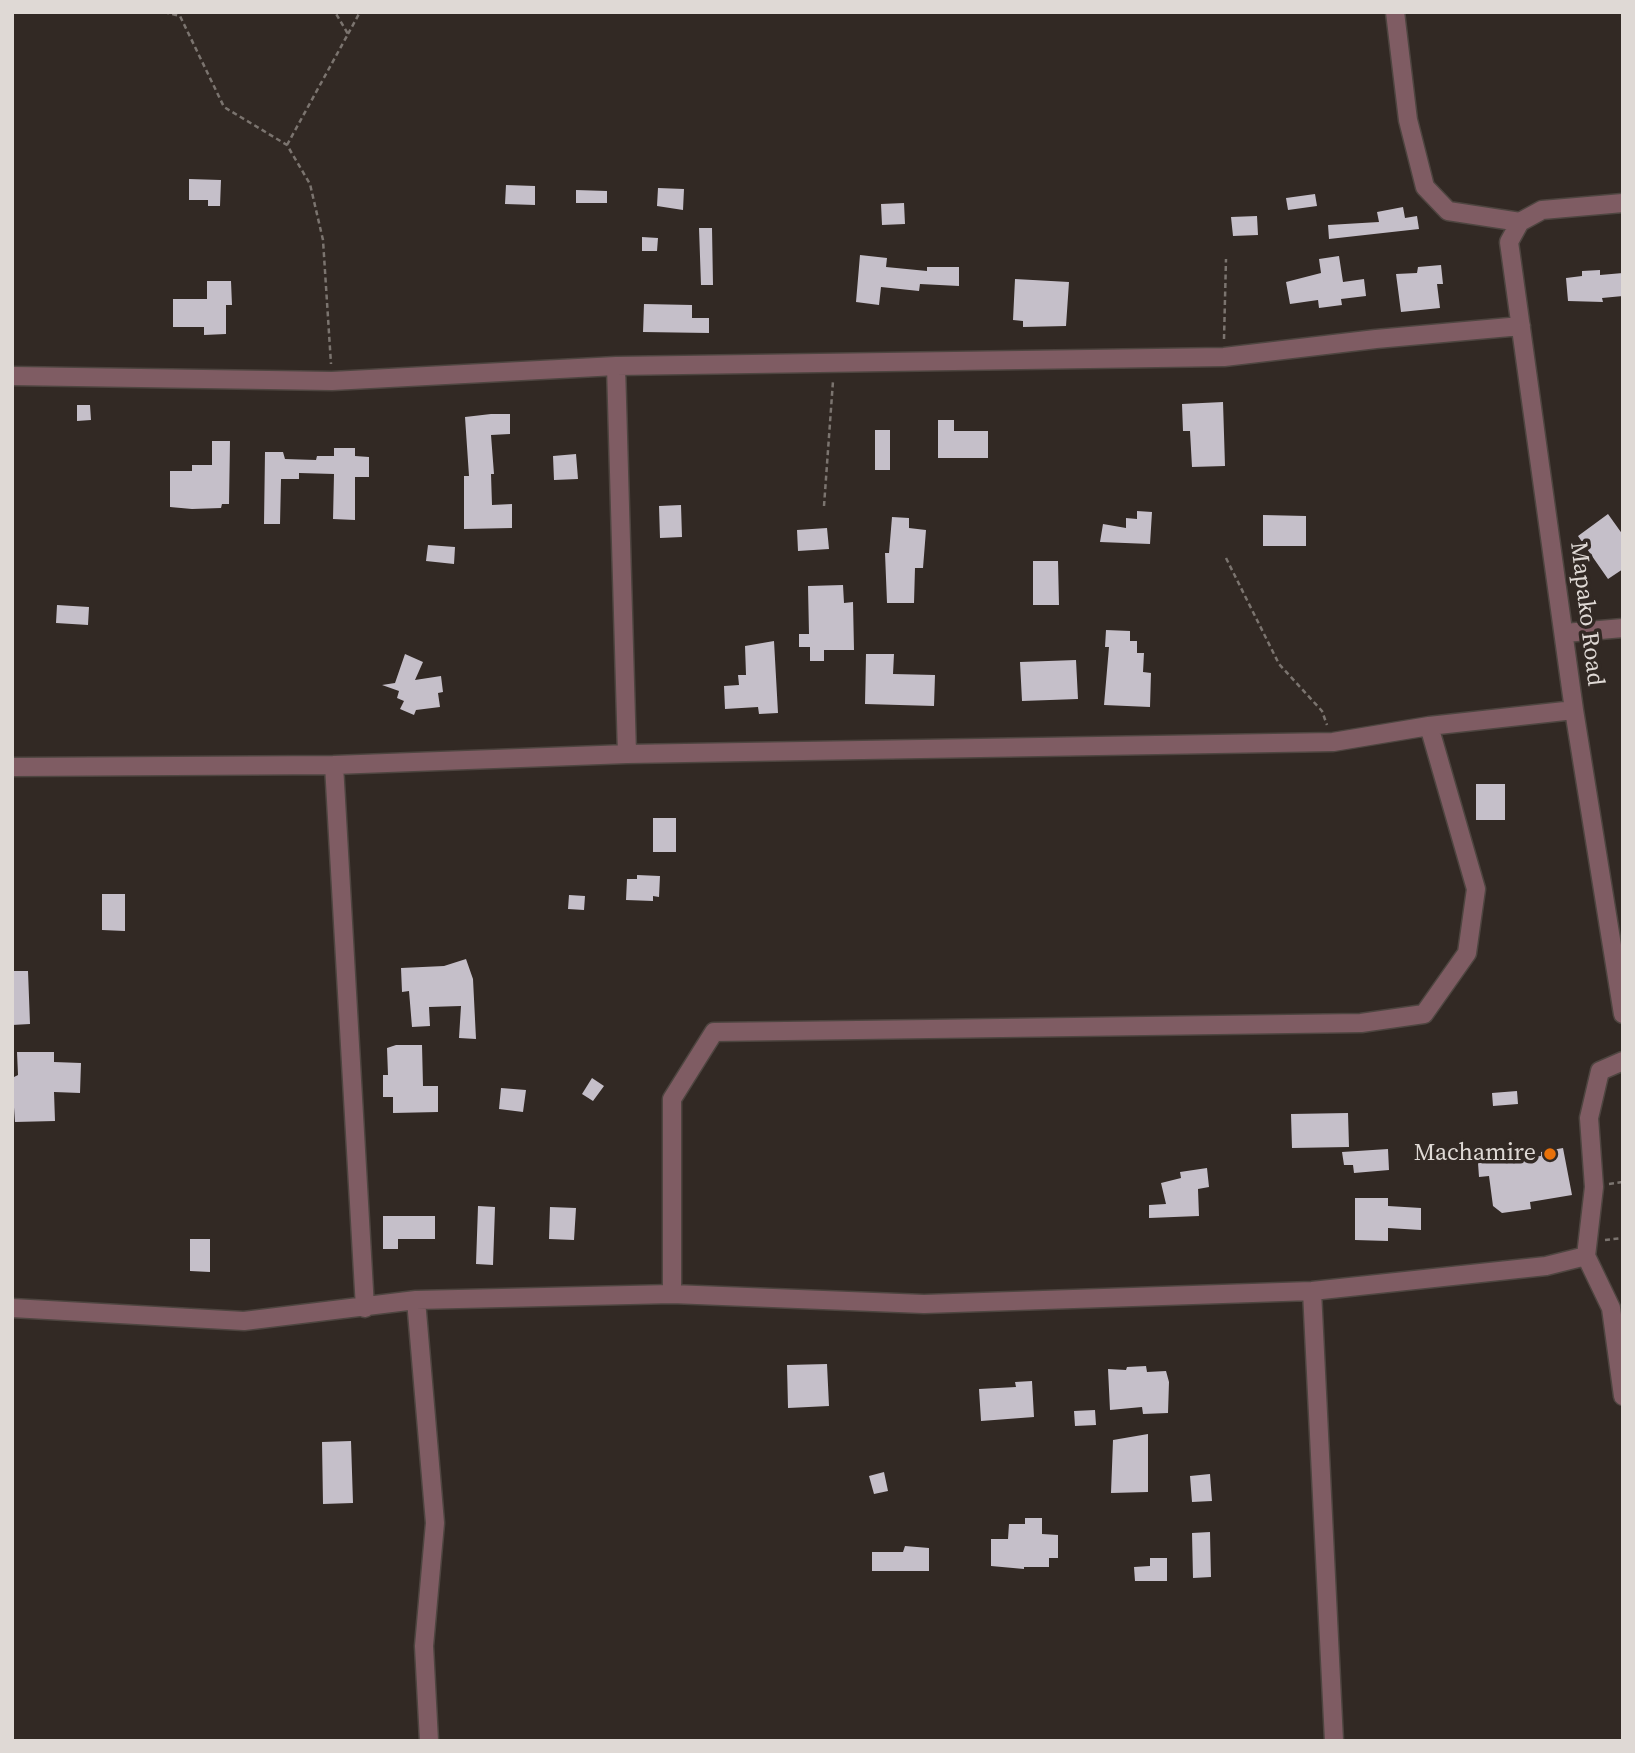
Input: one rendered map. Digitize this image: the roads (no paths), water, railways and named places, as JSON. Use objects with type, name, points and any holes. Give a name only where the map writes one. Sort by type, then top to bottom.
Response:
[{"type":"street","points":[[1395,12],[1408,120],[1425,187],[1448,211],[1520,222],[1542,209],[1623,203]]},
{"type":"street","name":"Mapako Road","points":[[1520,222],[1509,242],[1574,710],[1623,1014]]},
{"type":"street","points":[[12,376],[332,381],[616,366],[1224,357],[1376,339],[1521,326]]},
{"type":"street","points":[[616,366],[627,754]]},
{"type":"street","points":[[1565,633],[1623,628]]},
{"type":"street","points":[[12,767],[334,765],[627,754],[1333,742],[1429,726],[1574,710]]},
{"type":"street","points":[[672,1294],[672,1099],[714,1032],[1361,1023],[1424,1014],[1467,953],[1476,889],[1429,726]]},
{"type":"street","points":[[334,765],[365,1308]]},
{"type":"street","points":[[1623,1061],[1600,1071],[1589,1118],[1594,1187],[1586,1256],[1611,1308],[1623,1396]]},
{"type":"street","points":[[12,1308],[244,1321],[416,1300],[672,1294],[924,1304],[1312,1291],[1546,1265],[1586,1256]]},
{"type":"street","points":[[1312,1291],[1334,1741]]},
{"type":"street","points":[[416,1300],[435,1523],[424,1646],[429,1741]]},
{"type":"place","name":"Machamire","points":[[1550,1154]]}]
